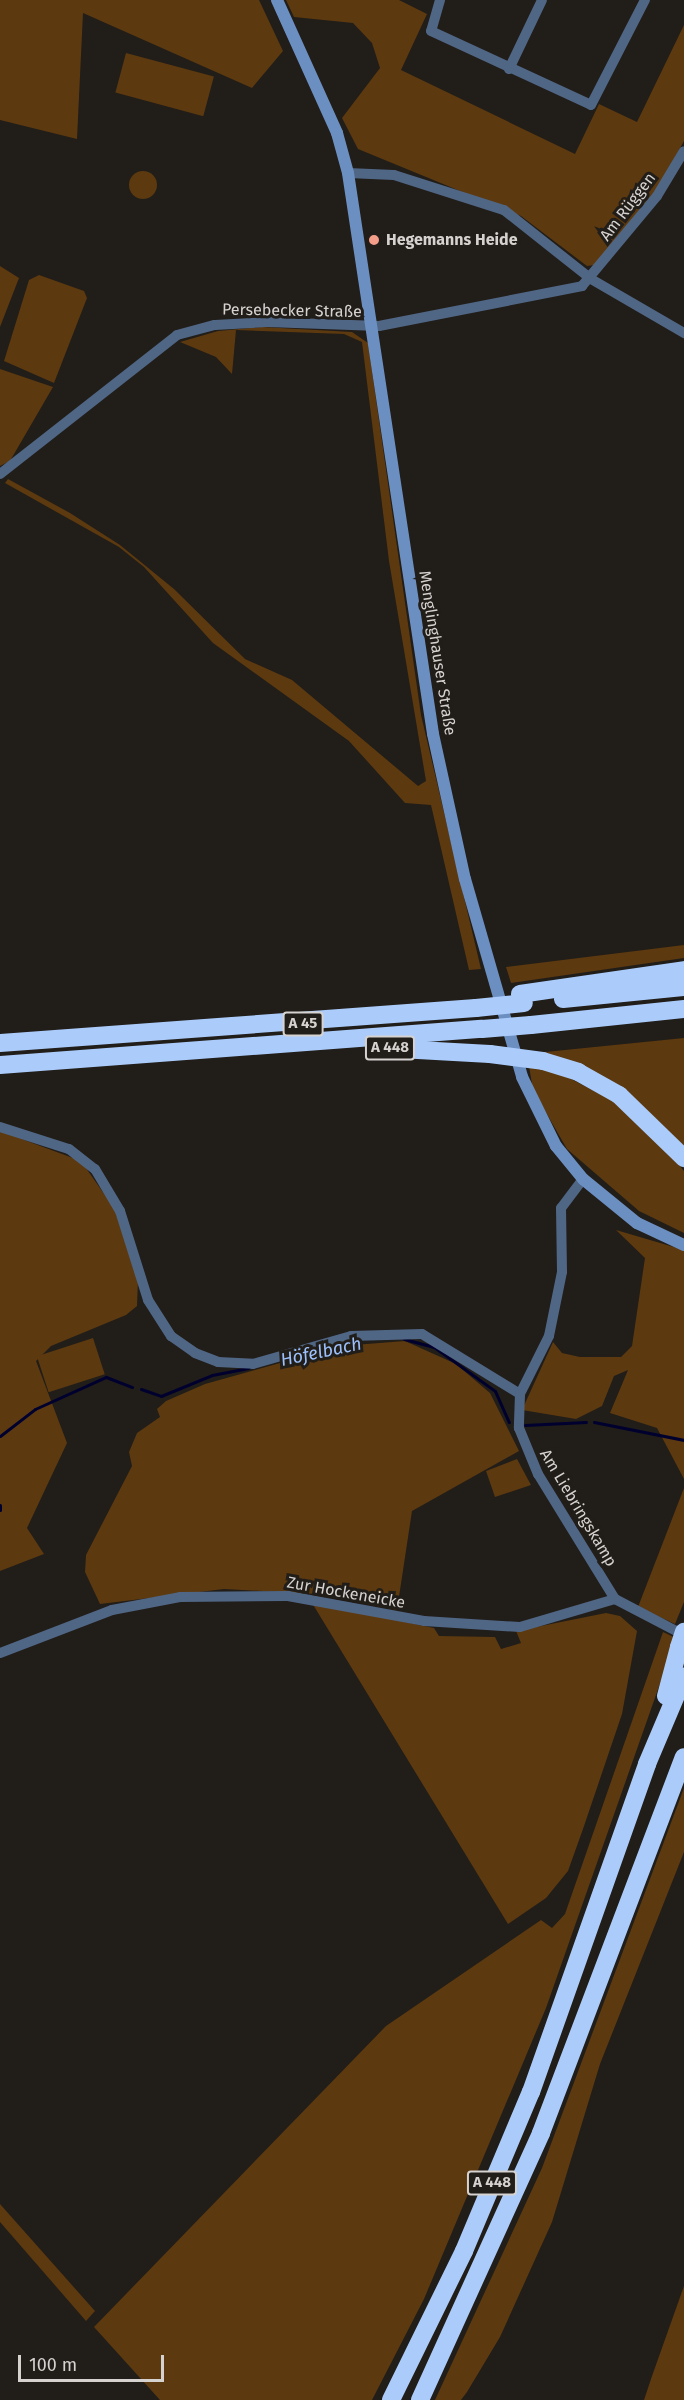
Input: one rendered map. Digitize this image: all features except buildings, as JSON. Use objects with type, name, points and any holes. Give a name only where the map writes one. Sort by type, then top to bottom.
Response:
[{"type":"highway","points":[[522,998],[684,970]]},
{"type":"highway","name":"A 45","points":[[0,1043],[471,1008],[522,998],[684,987]]},
{"type":"highway","name":"A 45","points":[[0,1065],[291,1047],[684,1009]]},
{"type":"highway","name":"A 448","points":[[291,1047],[490,1054],[543,1061],[578,1071],[619,1095],[684,1158]]},
{"type":"highway","name":"A 448","points":[[647,1764],[682,1638]]},
{"type":"highway","name":"A 448","points":[[391,2400],[464,2252],[531,2092],[647,1764],[684,1677]]},
{"type":"highway","name":"A 448","points":[[420,2400],[537,2142],[684,1757]]},
{"type":"street","name":"Menglinghauser Straße","points":[[277,0],[337,133],[348,173],[373,327],[418,657],[465,879],[522,1077],[556,1146],[583,1179],[637,1223],[684,1245]]},
{"type":"street","points":[[440,0],[431,31],[591,105],[645,0]]},
{"type":"street","points":[[509,69],[542,0]]},
{"type":"street","name":"Am Rüggen","points":[[591,279],[657,196],[684,151]]},
{"type":"street","points":[[348,173],[394,175],[504,210],[591,279],[684,333]]},
{"type":"street","name":"Persebecker Straße","points":[[0,474],[177,335],[215,325],[256,323],[373,327],[582,286],[591,279]]},
{"type":"street","points":[[0,1127],[69,1149],[95,1168],[120,1211],[157,1316],[171,1336],[195,1353],[218,1362],[253,1364],[351,1335],[422,1334],[520,1394]]},
{"type":"street","name":"Am Liebringskamp","points":[[583,1179],[562,1202],[562,1272],[549,1336],[520,1394],[518,1420],[529,1456],[615,1599]]},
{"type":"street","name":"Zur Hockeneicke","points":[[0,1653],[112,1610],[180,1597],[288,1596],[424,1621],[520,1627],[615,1599]]},
{"type":"street","points":[[615,1599],[682,1638]]},
{"type":"shaded area","points":[[0,0],[259,0],[283,51],[252,88],[83,13],[77,139],[0,120]]},
{"type":"shaded area","points":[[286,0],[399,0],[427,14],[401,70],[575,154],[599,104],[637,122],[684,25],[684,141],[659,186],[595,265],[587,266],[521,216],[358,149],[342,118],[380,68],[372,43],[353,23],[294,17]]},
{"type":"shaded area","points":[[126,53],[214,77],[203,116],[115,93]]},
{"type":"shaded area","points":[[143,171],[153,175],[157,185],[153,195],[143,199],[133,195],[129,185],[133,175]]},
{"type":"shaded area","points":[[0,266],[19,278],[0,327]]},
{"type":"shaded area","points":[[39,275],[84,291],[87,298],[54,383],[4,361],[29,280]]},
{"type":"shaded area","points":[[262,327],[352,332],[368,343],[421,715],[481,969],[469,970],[431,805],[405,803],[349,741],[213,643],[144,567],[119,547],[5,483],[8,479],[70,513],[120,545],[174,589],[245,659],[292,680],[418,786],[426,781],[389,561],[362,342],[344,334],[236,330],[232,374],[216,357],[180,342],[218,331]]},
{"type":"shaded area","points":[[0,369],[53,387],[10,461],[0,466]]},
{"type":"shaded area","points":[[684,945],[684,958],[511,983],[506,967]]},
{"type":"shaded area","points":[[684,1038],[684,1147],[621,1088],[535,1053]]},
{"type":"shaded area","points":[[529,1066],[560,1073],[626,1108],[655,1135],[684,1171],[684,1233],[639,1211],[567,1149],[533,1090]]},
{"type":"shaded area","points":[[0,1131],[81,1161],[114,1208],[138,1280],[137,1306],[126,1315],[51,1346],[36,1361],[67,1443],[27,1528],[44,1554],[0,1571]]},
{"type":"shaded area","points":[[616,1230],[684,1250],[684,1479],[657,1428],[610,1413],[628,1370],[614,1376],[602,1406],[576,1419],[522,1410],[553,1342],[562,1353],[580,1357],[621,1357],[632,1346],[645,1258]]},
{"type":"shaded area","points":[[93,1338],[105,1374],[49,1392],[37,1356]]},
{"type":"shaded area","points":[[405,1341],[456,1364],[490,1393],[519,1451],[412,1511],[397,1610],[317,1594],[224,1589],[100,1604],[85,1572],[86,1555],[132,1466],[129,1452],[137,1433],[160,1417],[157,1409],[166,1401],[205,1384],[341,1346]]},
{"type":"shaded area","points":[[517,1459],[531,1485],[495,1497],[486,1471]]},
{"type":"shaded area","points":[[684,1488],[684,1602],[675,1624],[638,1607]]},
{"type":"shaded area","points":[[312,1603],[434,1628],[439,1636],[495,1637],[501,1649],[521,1643],[516,1631],[606,1613],[620,1616],[637,1631],[622,1714],[583,1829],[568,1871],[546,1898],[508,1924]]},
{"type":"shaded area","points":[[663,1632],[676,1638],[546,2008],[424,2299],[372,2400],[160,2400],[94,2327],[386,2026],[541,1920],[552,1928],[565,1914]]},
{"type":"shaded area","points":[[684,1788],[684,1852],[600,2064],[552,2222],[500,2337],[467,2392],[461,2400],[435,2400],[542,2168]]},
{"type":"shaded area","points":[[0,2204],[95,2311],[86,2321],[0,2222]]},
{"type":"shaded area","points":[[684,2286],[684,2400],[644,2400],[652,2376]]},
{"type":"waterway","name":"Höfelbach","points":[[404,1339],[434,1347],[495,1391],[509,1422]]},
{"type":"waterway","name":"Höfelbach","points":[[344,1343],[359,1341]]},
{"type":"waterway","name":"Höfelbach","points":[[141,1389],[161,1396],[212,1375],[248,1368]]},
{"type":"waterway","name":"Höfelbach","points":[[0,1436],[35,1409],[106,1377],[132,1387]]},
{"type":"waterway","name":"Höfelbach","points":[[525,1425],[586,1422]]},
{"type":"waterway","name":"Höfelbach","points":[[594,1422],[684,1440]]},
{"type":"waterway","name":"Höfelbach","points":[[0,1505],[0,1510]]},
{"type":"place","name":"Hegemanns Heide","points":[[374,240]]}]
